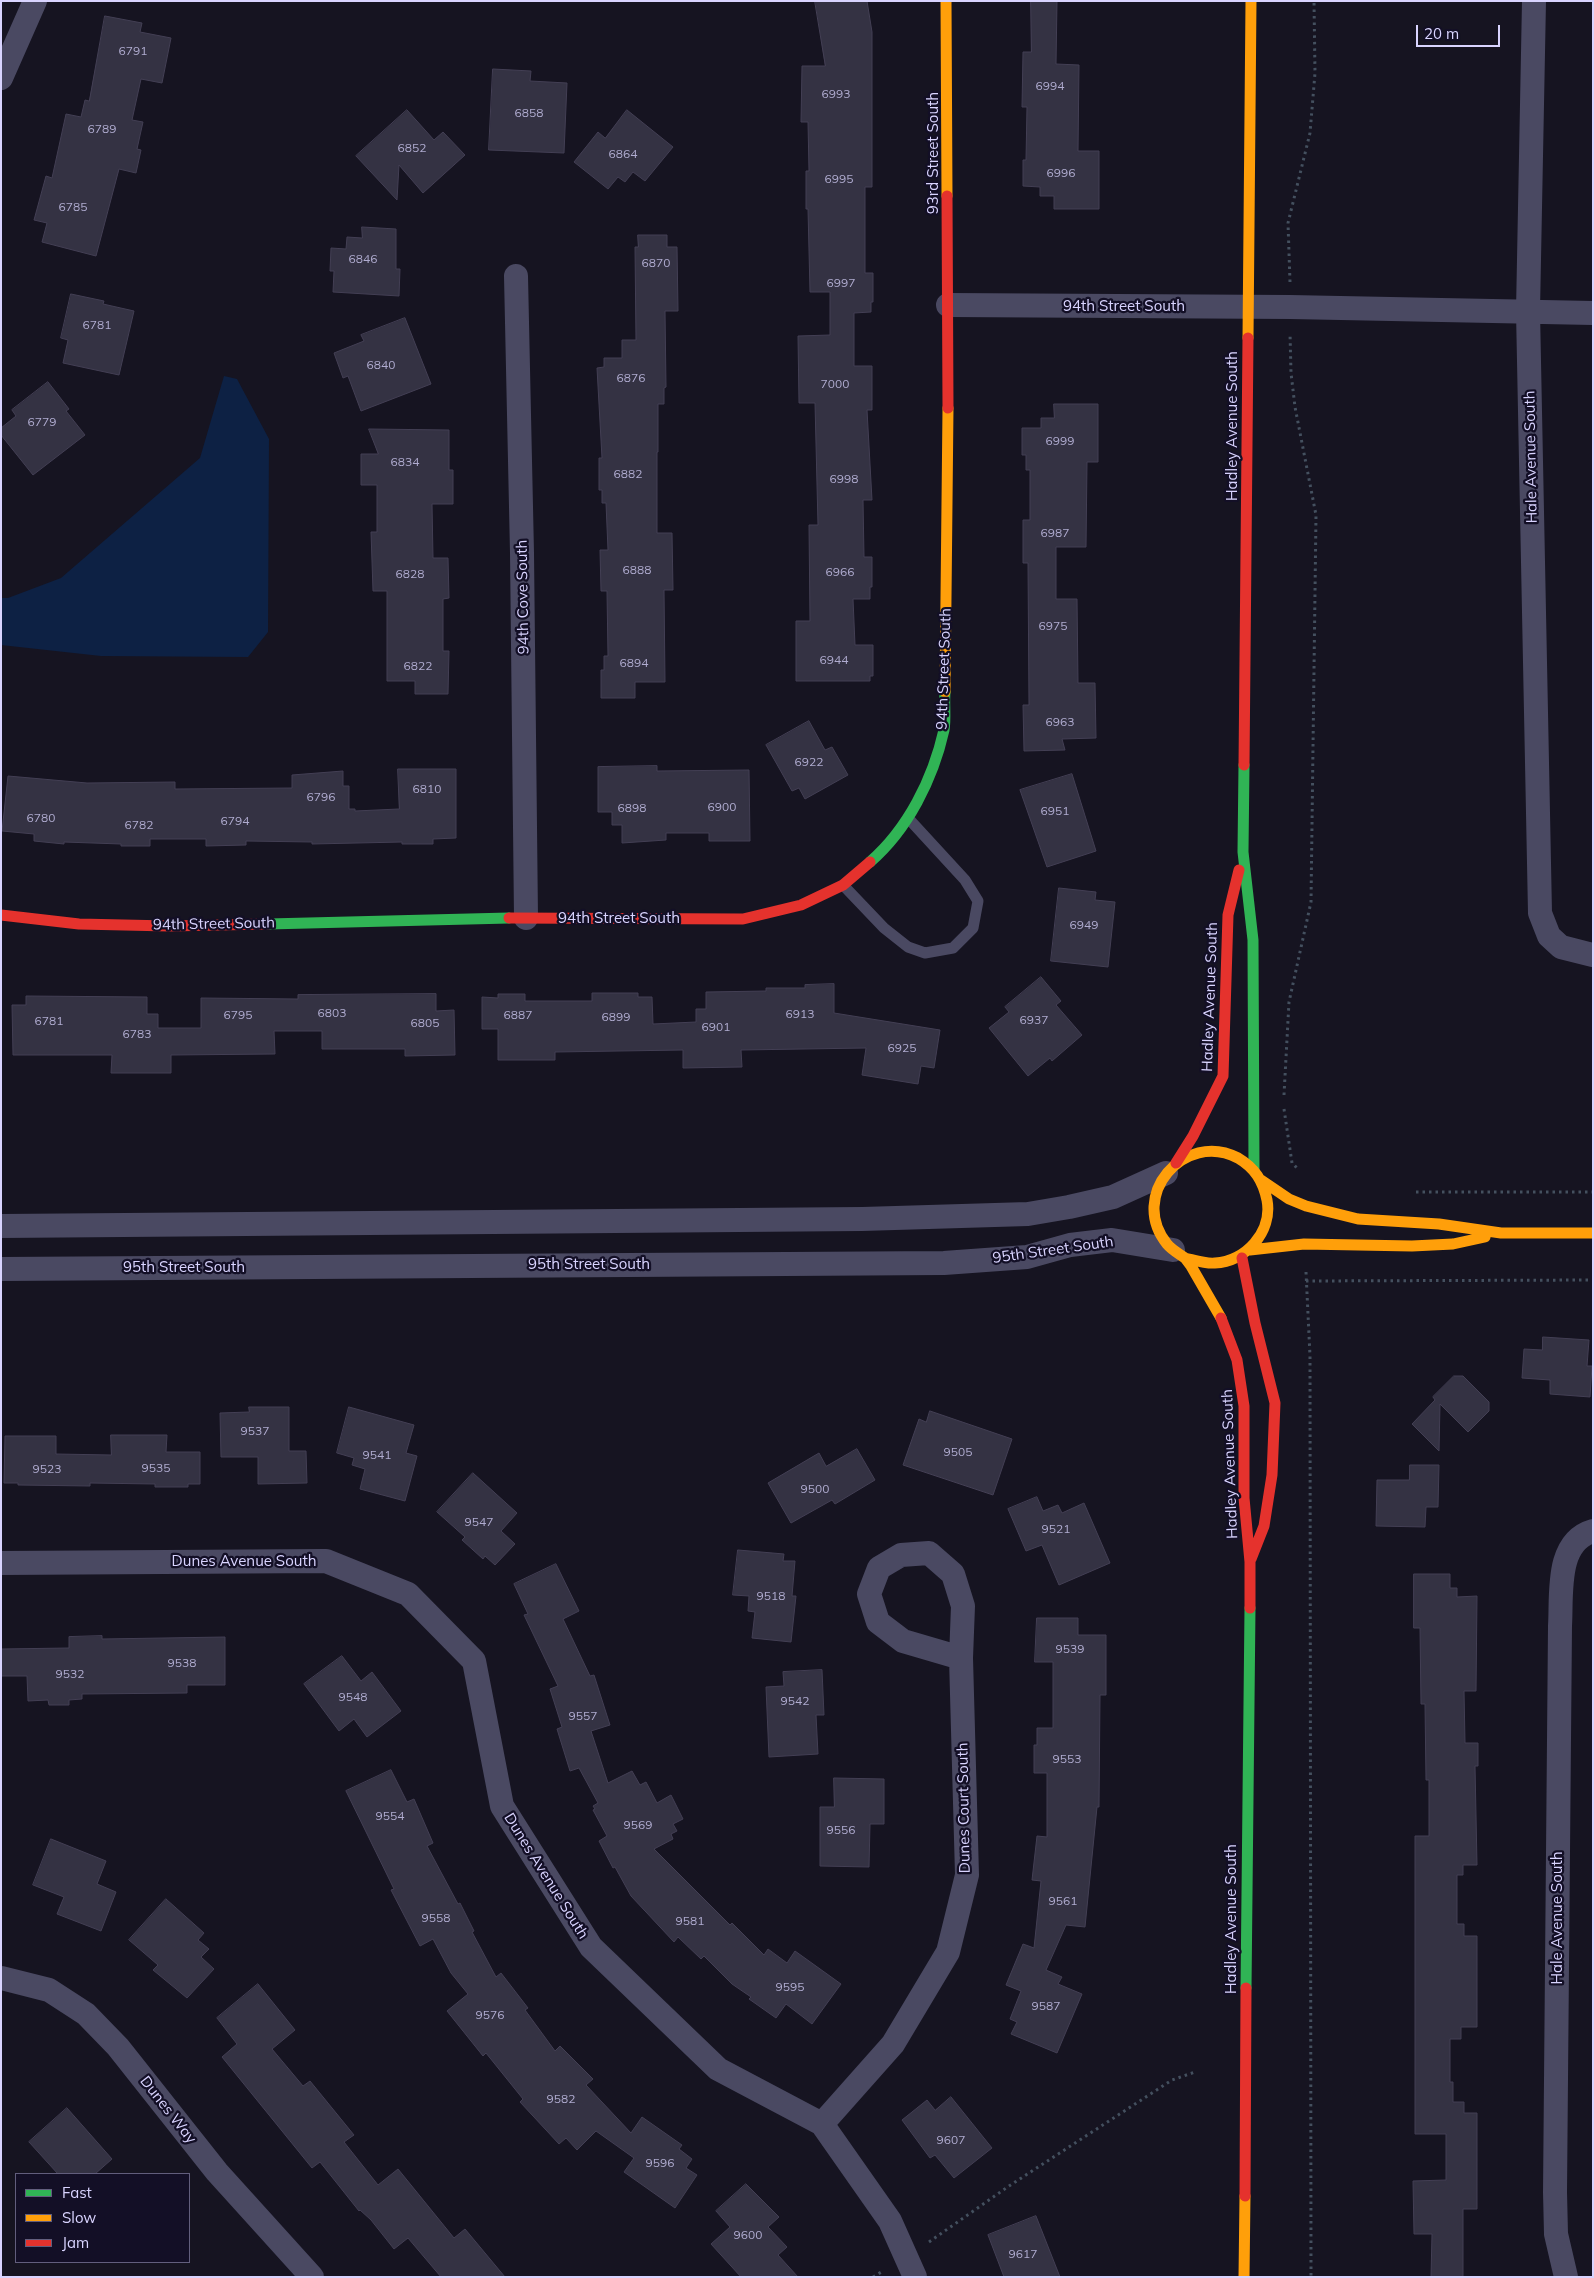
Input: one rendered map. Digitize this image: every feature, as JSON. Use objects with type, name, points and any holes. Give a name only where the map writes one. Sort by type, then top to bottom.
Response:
[{"type":"street","points":[[1,78],[35,1]]},
{"type":"street","name":"93rd Street South","points":[[946,1],[948,305]]},
{"type":"street","name":"Hadley Avenue South","points":[[1251,1],[1243,852],[1253,940],[1254,1170]]},
{"type":"street","name":"Hale Avenue South","points":[[1534,1],[1528,311],[1540,913],[1549,936],[1561,947],[1593,955]]},
{"type":"street","name":"94th Cove South","points":[[516,276],[522,553],[526,918]]},
{"type":"street","name":"94th Street South","points":[[1,915],[79,924],[169,926],[526,918],[743,918],[800,904],[843,884],[878,855],[908,818],[926,784],[944,729],[948,519],[948,305],[1248,307],[1593,313]]},
{"type":"street","name":"Hadley Avenue South","points":[[1171,1168],[1193,1136],[1223,1076],[1228,915],[1243,852]]},
{"type":"street","points":[[1,1226],[852,1219],[1028,1214],[1113,1197],[1171,1168],[1188,1155],[1216,1150],[1230,1154],[1254,1170],[1266,1192],[1267,1217],[1264,1229],[1246,1254]]},
{"type":"street","points":[[1171,1168],[1159,1185],[1155,1198],[1154,1213],[1157,1227],[1179,1254],[1198,1263],[1211,1264],[1246,1254],[1304,1244],[1412,1246],[1452,1244],[1501,1233]]},
{"type":"street","points":[[1261,1180],[1289,1198],[1306,1206],[1358,1218],[1439,1224],[1501,1233],[1593,1233]]},
{"type":"street","name":"95th Street South","points":[[1,1269],[944,1263],[1027,1257],[1070,1245],[1112,1240],[1179,1254]]},
{"type":"street","name":"Hadley Avenue South","points":[[1179,1254],[1230,1338],[1241,1373],[1245,1435],[1245,1520],[1250,1562],[1244,2277]]},
{"type":"street","name":"Hadley Avenue South","points":[[1246,1254],[1254,1323],[1275,1403],[1272,1475],[1264,1526],[1250,1562]]},
{"type":"street","name":"Hale Avenue South","points":[[1566,2277],[1556,2234],[1555,2192],[1560,1626],[1566,1558],[1572,1545],[1593,1531]]},
{"type":"street","name":"Dunes Court South","points":[[822,2124],[893,2044],[948,1952],[967,1876],[961,1658],[963,1606],[953,1574],[929,1553],[901,1555],[879,1568],[868,1594],[878,1622],[903,1641],[961,1658]]},
{"type":"street","name":"Dunes Avenue South","points":[[1,1562],[326,1560],[408,1594],[474,1661],[502,1806],[591,1947],[718,2069],[822,2124],[890,2221],[911,2267]]},
{"type":"street","name":"Dunes Way","points":[[1,1978],[49,1990],[86,2014],[118,2047],[217,2172],[312,2277]]},
{"type":"lane","points":[[843,884],[884,928],[908,947],[925,954],[953,948],[973,928],[978,901],[965,880],[908,818]]},
{"type":"path","points":[[1290,282],[1288,224],[1310,133],[1315,73],[1314,1]]},
{"type":"path","points":[[1284,1096],[1289,1002],[1311,902],[1316,515],[1295,408],[1291,372],[1290,333]]},
{"type":"path","points":[[1283,1106],[1292,1163],[1298,1170]]},
{"type":"path","points":[[1416,1192],[1593,1192]]},
{"type":"path","points":[[1305,1265],[1310,1356],[1311,2277]]},
{"type":"path","points":[[1306,1280],[1593,1280]]},
{"type":"path","points":[[873,2277],[911,2267],[1010,2186],[1172,2080],[1195,2072]]},
{"type":"water","points":[[224,376],[237,379],[269,439],[268,632],[248,657],[101,656],[1,645],[1,598],[8,598],[61,578],[200,458]]},
{"type":"building","points":[[815,1],[867,1],[872,32],[872,187],[865,187],[865,273],[873,273],[873,302],[871,302],[871,312],[854,313],[854,366],[872,366],[872,410],[867,410],[872,500],[863,500],[864,557],[872,557],[872,587],[870,587],[870,599],[853,599],[855,645],[873,645],[873,676],[870,676],[870,681],[796,681],[796,621],[810,621],[809,525],[818,525],[815,403],[799,403],[798,336],[830,335],[830,292],[810,292],[808,209],[806,209],[806,171],[809,171],[808,122],[801,122],[802,66],[825,66]]},
{"type":"building","points":[[1031,1],[1057,1],[1056,64],[1079,65],[1078,151],[1099,151],[1099,209],[1054,209],[1054,196],[1040,196],[1040,187],[1023,186],[1023,160],[1026,160],[1027,107],[1022,107],[1023,52],[1031,52]]},
{"type":"building","points":[[105,16],[142,23],[140,32],[171,38],[162,83],[141,79],[132,120],[143,122],[137,149],[141,150],[136,173],[119,169],[96,256],[42,242],[47,223],[34,220],[46,176],[52,178],[66,114],[81,117],[85,100],[89,101]]},
{"type":"building","points":[[493,69],[531,71],[530,81],[567,83],[564,153],[489,150]]},
{"type":"building","points":[[407,110],[434,140],[443,132],[465,155],[423,193],[399,165],[397,200],[356,156]]},
{"type":"building","points":[[627,110],[673,147],[645,181],[633,172],[625,182],[618,177],[608,189],[574,162],[598,132],[605,138]]},
{"type":"building","points":[[362,227],[396,229],[396,269],[400,269],[399,296],[333,292],[334,271],[330,271],[331,248],[346,249],[347,237],[362,238]]},
{"type":"building","points":[[638,235],[667,235],[667,247],[677,247],[678,311],[665,311],[666,387],[664,388],[664,404],[658,404],[657,452],[657,533],[672,533],[673,590],[664,590],[665,682],[635,682],[635,698],[601,698],[601,670],[604,670],[604,656],[608,656],[607,591],[601,591],[600,550],[608,550],[606,503],[602,503],[602,490],[599,490],[599,458],[602,458],[597,368],[604,367],[604,358],[622,358],[622,340],[636,340],[635,247],[638,247]]},
{"type":"building","points":[[71,294],[104,301],[103,304],[134,311],[119,375],[63,363],[68,340],[61,338]]},
{"type":"building","points":[[405,318],[431,384],[361,411],[348,376],[343,378],[334,353],[364,341],[361,335]]},
{"type":"building","points":[[48,382],[69,409],[66,411],[85,435],[33,475],[1,435],[1,428],[16,416],[12,410]]},
{"type":"building","points":[[1054,404],[1098,404],[1098,462],[1087,462],[1086,547],[1056,547],[1056,599],[1077,599],[1078,683],[1095,683],[1096,738],[1062,739],[1065,750],[1024,751],[1023,705],[1029,705],[1028,563],[1023,563],[1023,520],[1030,520],[1030,470],[1026,470],[1026,455],[1022,455],[1022,428],[1041,428],[1041,418],[1054,418]]},
{"type":"building","points":[[369,429],[449,430],[449,470],[453,470],[453,504],[432,504],[433,558],[448,558],[449,598],[443,599],[443,651],[449,651],[448,694],[415,694],[415,681],[387,681],[387,591],[373,591],[371,532],[377,532],[377,485],[361,485],[361,454],[378,454]]},
{"type":"building","points":[[809,721],[825,750],[832,747],[848,775],[805,799],[799,788],[792,791],[766,745]]},
{"type":"building","points":[[657,766],[657,771],[749,770],[750,841],[709,841],[709,833],[666,833],[666,840],[622,843],[622,825],[612,825],[612,812],[598,812],[598,767]]},
{"type":"building","points":[[398,769],[456,769],[456,838],[433,839],[433,844],[402,844],[402,842],[312,844],[312,842],[246,841],[246,845],[206,846],[206,839],[150,839],[150,846],[121,846],[121,844],[64,842],[64,844],[34,841],[34,834],[2,831],[8,776],[87,783],[175,782],[175,789],[292,788],[292,775],[343,771],[343,786],[349,786],[349,809],[355,809],[355,811],[399,809]]},
{"type":"building","points":[[1072,774],[1096,851],[1047,867],[1020,790]]},
{"type":"building","points":[[1059,888],[1096,892],[1095,900],[1115,902],[1108,967],[1051,961]]},
{"type":"building","points":[[1041,977],[1061,1001],[1056,1005],[1082,1035],[1052,1061],[1050,1058],[1028,1076],[989,1028],[1009,1012],[1005,1007]]},
{"type":"building","points":[[834,984],[834,1013],[940,1030],[934,1068],[921,1066],[918,1084],[862,1075],[866,1048],[741,1050],[742,1067],[683,1068],[683,1050],[555,1052],[555,1060],[498,1060],[498,1029],[482,1029],[482,997],[498,998],[498,994],[525,994],[525,1001],[592,1001],[592,993],[638,993],[638,997],[652,997],[653,1024],[696,1022],[696,1009],[706,1009],[706,992],[766,991],[766,988],[805,988],[805,985]]},
{"type":"building","points":[[436,994],[436,1011],[454,1010],[455,1055],[405,1056],[405,1049],[322,1049],[322,1031],[274,1031],[275,1054],[171,1055],[171,1073],[111,1073],[112,1055],[13,1055],[12,1005],[26,1005],[26,996],[147,997],[147,1014],[158,1014],[158,1028],[201,1028],[201,998],[298,999],[298,995]]},
{"type":"building","points":[[1543,1337],[1589,1340],[1587,1366],[1592,1366],[1590,1397],[1550,1394],[1550,1380],[1522,1378],[1524,1349],[1542,1350]]},
{"type":"building","points":[[1454,1376],[1463,1376],[1489,1402],[1489,1411],[1468,1432],[1440,1404],[1439,1451],[1412,1424],[1435,1400],[1433,1397]]},
{"type":"building","points":[[249,1407],[289,1407],[289,1451],[306,1451],[307,1483],[258,1484],[258,1457],[221,1457],[220,1413],[249,1412]]},
{"type":"building","points":[[349,1407],[414,1425],[406,1453],[417,1456],[405,1501],[360,1489],[365,1469],[352,1465],[354,1458],[337,1453]]},
{"type":"building","points":[[930,1411],[1012,1439],[993,1495],[903,1465],[919,1419],[926,1422]]},
{"type":"building","points":[[111,1435],[167,1435],[166,1452],[200,1452],[200,1484],[188,1484],[188,1487],[155,1487],[155,1484],[90,1483],[90,1486],[18,1485],[18,1483],[4,1483],[5,1436],[56,1436],[56,1454],[111,1455]]},
{"type":"building","points":[[857,1449],[875,1480],[835,1504],[832,1500],[791,1523],[768,1483],[819,1453],[826,1466]]},
{"type":"building","points":[[1410,1465],[1439,1465],[1438,1507],[1426,1507],[1425,1527],[1376,1526],[1377,1480],[1409,1480]]},
{"type":"building","points":[[473,1473],[517,1513],[501,1531],[515,1544],[495,1565],[485,1556],[483,1559],[462,1540],[465,1537],[437,1512]]},
{"type":"building","points":[[1037,1497],[1043,1511],[1058,1505],[1062,1513],[1084,1503],[1110,1563],[1059,1585],[1042,1545],[1026,1551],[1008,1509]]},
{"type":"building","points":[[738,1550],[784,1554],[783,1561],[795,1561],[792,1596],[796,1596],[791,1642],[752,1638],[755,1612],[748,1611],[749,1596],[733,1595]]},
{"type":"building","points":[[556,1564],[579,1611],[563,1619],[590,1676],[594,1675],[610,1725],[591,1731],[608,1783],[632,1771],[640,1785],[646,1782],[657,1803],[671,1795],[683,1819],[673,1824],[677,1831],[671,1834],[673,1839],[654,1849],[730,1925],[732,1923],[764,1955],[768,1949],[787,1963],[795,1951],[841,1984],[812,2024],[786,2004],[776,2018],[749,1999],[751,1997],[732,1984],[704,1956],[701,1959],[678,1937],[674,1942],[631,1896],[615,1867],[613,1868],[599,1841],[607,1836],[593,1810],[595,1809],[593,1806],[598,1803],[579,1768],[570,1771],[557,1729],[562,1727],[550,1689],[558,1686],[524,1615],[528,1614],[514,1584]]},
{"type":"building","points":[[1414,1574],[1450,1574],[1450,1588],[1457,1588],[1457,1597],[1477,1596],[1476,1691],[1464,1691],[1465,1743],[1478,1743],[1478,1766],[1475,1766],[1477,1865],[1463,1865],[1463,1875],[1457,1875],[1457,1924],[1464,1924],[1464,1936],[1477,1936],[1477,2027],[1461,2027],[1461,2039],[1450,2039],[1450,2082],[1453,2082],[1453,2102],[1464,2102],[1464,2113],[1477,2113],[1477,2209],[1463,2209],[1463,2277],[1431,2277],[1432,2234],[1414,2234],[1413,2181],[1446,2180],[1446,2134],[1415,2134],[1415,1836],[1429,1836],[1429,1780],[1426,1780],[1425,1704],[1421,1704],[1420,1628],[1414,1628]]},
{"type":"building","points":[[1037,1618],[1078,1618],[1078,1635],[1106,1635],[1106,1695],[1100,1695],[1099,1807],[1097,1807],[1085,1927],[1066,1925],[1046,1970],[1062,1977],[1058,1984],[1082,1994],[1057,2053],[1011,2034],[1017,2022],[1010,2019],[1021,1991],[1006,1985],[1023,1944],[1034,1948],[1041,1881],[1032,1880],[1037,1836],[1047,1837],[1047,1773],[1034,1773],[1034,1745],[1037,1745],[1037,1728],[1053,1728],[1053,1662],[1035,1662]]},
{"type":"building","points":[[102,1636],[102,1639],[225,1637],[225,1685],[187,1685],[187,1693],[82,1694],[82,1699],[69,1700],[69,1705],[49,1705],[48,1700],[28,1701],[27,1676],[1,1676],[1,1649],[69,1648],[69,1637]]},
{"type":"building","points":[[342,1656],[361,1681],[372,1672],[401,1711],[367,1737],[354,1719],[339,1731],[304,1684]]},
{"type":"building","points":[[822,1670],[824,1715],[816,1715],[818,1754],[769,1757],[766,1687],[784,1686],[783,1672]]},
{"type":"building","points":[[391,1770],[407,1802],[414,1799],[433,1843],[427,1846],[458,1904],[460,1903],[474,1931],[472,1932],[496,1977],[501,1973],[528,2008],[525,2010],[555,2051],[560,2046],[593,2079],[586,2085],[631,2133],[642,2117],[682,2145],[679,2149],[692,2159],[686,2168],[697,2175],[675,2208],[624,2172],[634,2158],[596,2131],[577,2150],[566,2138],[559,2144],[520,2102],[523,2099],[486,2053],[483,2056],[447,2011],[468,1994],[451,1973],[433,1939],[420,1946],[391,1890],[394,1889],[346,1791]]},
{"type":"building","points":[[834,1778],[884,1779],[884,1824],[870,1824],[869,1867],[820,1866],[820,1807],[834,1807]]},
{"type":"building","points":[[51,1839],[106,1861],[97,1884],[116,1892],[101,1931],[57,1914],[64,1897],[33,1885]]},
{"type":"building","points":[[166,1899],[204,1933],[198,1940],[209,1949],[201,1957],[214,1969],[187,1998],[153,1970],[158,1965],[129,1940]]},
{"type":"building","points":[[258,1984],[295,2030],[272,2049],[303,2086],[310,2081],[354,2135],[344,2142],[378,2185],[398,2169],[454,2238],[465,2229],[505,2277],[441,2277],[408,2238],[394,2249],[371,2220],[359,2211],[320,2162],[312,2168],[222,2057],[237,2044],[217,2018]]},
{"type":"building","points":[[951,2097],[992,2148],[954,2178],[935,2155],[930,2158],[902,2120],[927,2100],[935,2110]]},
{"type":"building","points":[[67,2108],[112,2159],[96,2173],[57,2173],[29,2142]]},
{"type":"building","points":[[746,2184],[779,2217],[768,2227],[787,2247],[778,2255],[798,2277],[741,2277],[711,2244],[730,2227],[716,2211]]},
{"type":"building","points":[[1036,2216],[1060,2277],[1004,2277],[988,2235]]},
{"type":"traffic: fast","points":[[870,862],[884,849],[907,819],[926,785],[944,730],[945,692]]},
{"type":"traffic: fast","points":[[1244,765],[1243,852],[1253,940],[1254,1170]]},
{"type":"traffic: fast","points":[[268,924],[509,918]]},
{"type":"traffic: fast","points":[[1246,1988],[1250,1608]]},
{"type":"traffic: slow","points":[[946,1],[947,196]]},
{"type":"traffic: slow","points":[[1248,338],[1251,1]]},
{"type":"traffic: slow","points":[[945,692],[948,408]]},
{"type":"traffic: slow","points":[[1185,1258],[1208,1263],[1226,1261],[1246,1251],[1261,1234],[1268,1212],[1265,1193],[1261,1181],[1254,1171],[1238,1158],[1218,1152],[1199,1153],[1182,1160],[1168,1172],[1158,1188],[1154,1206],[1157,1225],[1167,1244],[1185,1258],[1191,1266],[1221,1318]]},
{"type":"traffic: slow","points":[[1261,1180],[1289,1199],[1306,1206],[1358,1219],[1439,1224],[1501,1233],[1593,1233]]},
{"type":"traffic: slow","points":[[1250,1250],[1304,1244],[1412,1246],[1453,1244],[1485,1237]]},
{"type":"traffic: slow","points":[[1244,2277],[1245,2196]]},
{"type":"traffic: jam","points":[[947,196],[948,408]]},
{"type":"traffic: jam","points":[[1244,765],[1248,338]]},
{"type":"traffic: jam","points":[[509,918],[743,919],[801,905],[843,885],[870,862]]},
{"type":"traffic: jam","points":[[1176,1163],[1193,1136],[1223,1076],[1228,915],[1239,870]]},
{"type":"traffic: jam","points":[[1,915],[79,924],[169,926],[268,924]]},
{"type":"traffic: jam","points":[[1242,1258],[1255,1323],[1275,1403],[1272,1475],[1264,1526],[1251,1559]]},
{"type":"traffic: jam","points":[[1221,1318],[1237,1360],[1244,1406],[1244,1498],[1250,1562],[1250,1608]]},
{"type":"traffic: jam","points":[[1245,2196],[1246,1988]]}]
